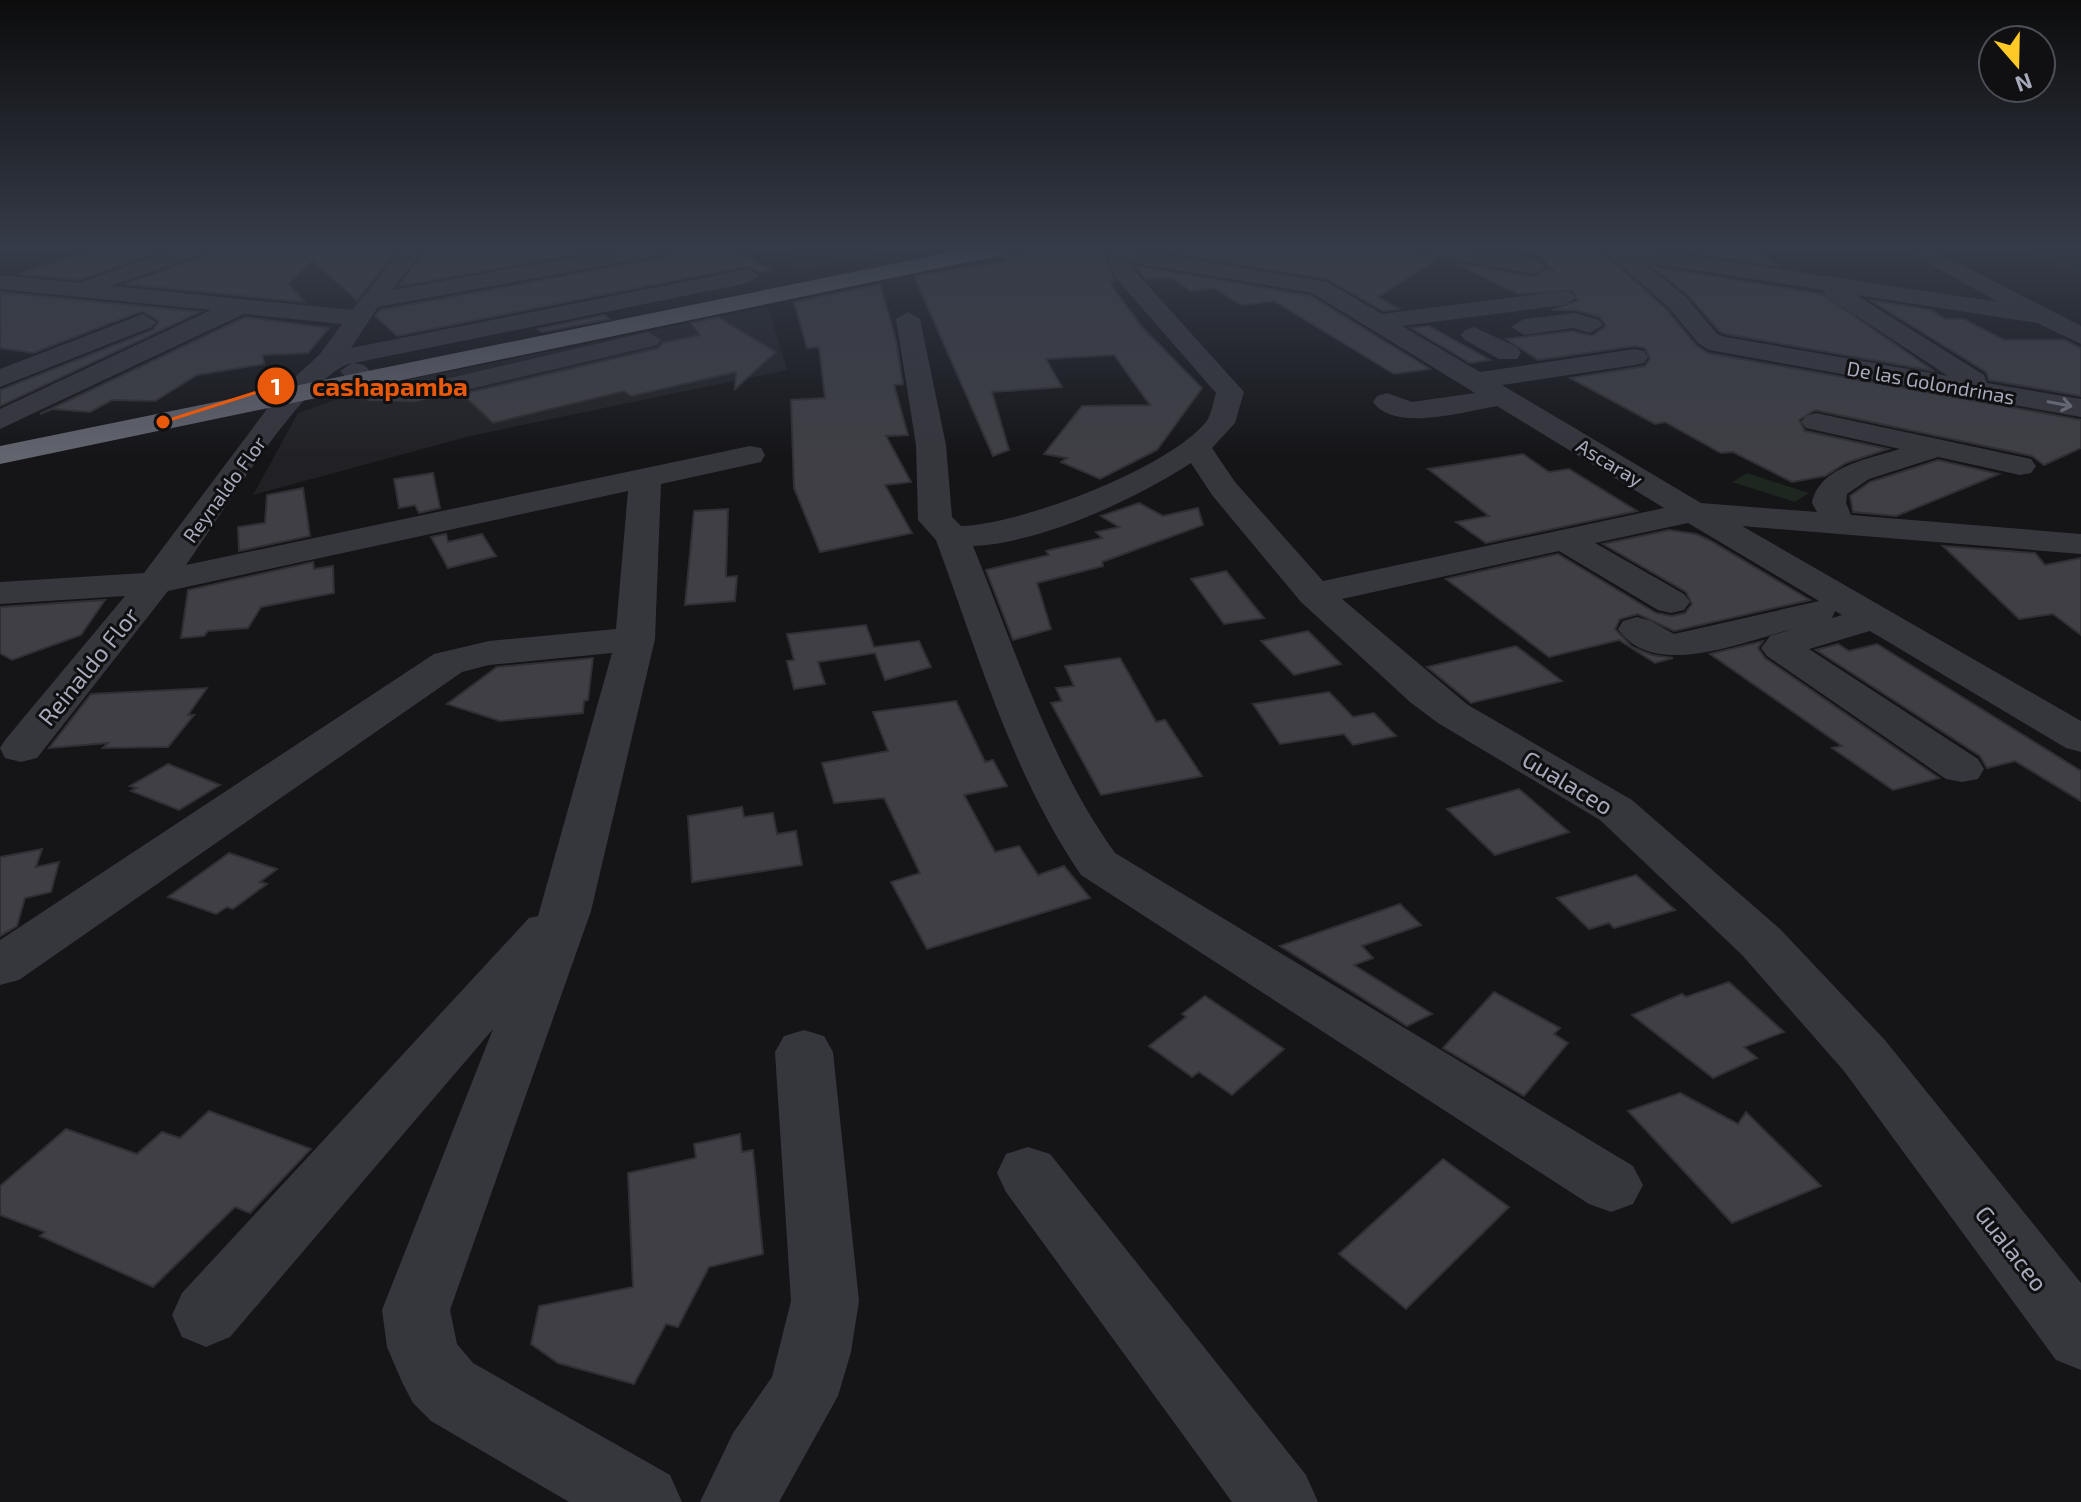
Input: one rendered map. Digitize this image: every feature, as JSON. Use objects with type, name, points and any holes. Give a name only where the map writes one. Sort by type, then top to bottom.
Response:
[{"type":"highway","points":[[0,455],[329,377],[613,318]]},
{"type":"highway","points":[[0,439],[636,318]]},
{"type":"street","points":[[0,379],[153,318]]},
{"type":"street","points":[[0,420],[215,318]]},
{"type":"street","name":"Reynaldo Flor","points":[[155,583],[329,377],[360,318]]},
{"type":"street","points":[[329,377],[573,318]]},
{"type":"street","points":[[952,537],[978,538],[1017,529],[1143,478],[1217,427],[1225,415],[1230,392],[1164,318]]},
{"type":"street","name":"Ascaray","points":[[1371,318],[1693,512],[2081,739]]},
{"type":"street","points":[[1378,322],[1408,318]]},
{"type":"street","name":"De las Golondrinas","points":[[1690,318],[1708,339],[1734,348],[2081,408]]},
{"type":"street","points":[[1876,318],[1990,391]]},
{"type":"street","points":[[2046,318],[2081,336]]},
{"type":"street","points":[[908,319],[931,445],[933,508],[940,527],[952,537],[1030,738],[1074,830],[1098,864],[1611,1185]]},
{"type":"street","points":[[1415,344],[1569,321],[1590,325]]},
{"type":"street","points":[[1526,327],[1563,346]]},
{"type":"street","points":[[1474,335],[1508,353]]},
{"type":"street","points":[[329,377],[378,395],[415,394],[648,340]]},
{"type":"street","points":[[1387,402],[1399,410],[1409,411],[1489,389],[1635,357]]},
{"type":"street","points":[[1816,422],[2020,466]]},
{"type":"street","name":"Gualaceo","points":[[1195,445],[1223,488],[1314,594],[1453,714],[1616,810],[1761,942],[1864,1055],[2081,1337]]},
{"type":"street","points":[[1839,524],[1829,503],[1831,490],[1858,472],[1932,449]]},
{"type":"street","points":[[0,593],[155,583],[750,455]]},
{"type":"street","points":[[643,1502],[457,1396],[438,1382],[418,1339],[416,1310],[565,911],[635,639],[645,476]]},
{"type":"street","points":[[1143,478],[1223,488]]},
{"type":"street","points":[[1314,594],[1693,512],[2081,544]]},
{"type":"street","points":[[1566,541],[1671,602]]},
{"type":"street","name":"Reinaldo Flor","points":[[21,749],[155,583]]},
{"type":"street","points":[[1637,629],[1663,645],[1674,646],[1862,611]]},
{"type":"street","points":[[1862,611],[1781,648],[1962,769]]},
{"type":"street","points":[[0,966],[448,663],[489,653],[635,639]]},
{"type":"street","points":[[206,1315],[565,911]]},
{"type":"street","points":[[739,1502],[760,1460],[802,1396],[816,1352],[825,1301],[804,1052]]},
{"type":"street","points":[[1028,1173],[1279,1502]]},
{"type":"shaded area","points":[[713,318],[771,318],[787,370],[470,436],[253,495],[298,413],[377,386]]},
{"type":"shaded area","points":[[1747,473],[1809,493],[1795,502],[1732,482]]},
{"type":"building","points":[[0,318],[124,318],[33,353],[0,348]]},
{"type":"building","points":[[154,318],[187,318],[0,406],[0,390],[153,330],[159,321]]},
{"type":"building","points":[[243,318],[329,328],[308,353],[263,355],[264,364],[197,375],[155,401],[112,400],[90,412],[52,409],[40,414]]},
{"type":"building","points":[[377,318],[487,318],[397,336]]},
{"type":"building","points":[[589,318],[609,319],[542,332],[538,329]]},
{"type":"building","points":[[720,318],[776,352],[735,389],[736,372],[631,396],[624,391],[493,423],[462,394],[658,348],[662,343],[700,335],[691,323]]},
{"type":"building","points":[[799,318],[890,318],[903,384],[894,385],[908,435],[886,436],[911,482],[885,485],[912,533],[820,552],[794,488],[791,400],[825,398],[819,347],[807,348]]},
{"type":"building","points":[[932,318],[1135,318],[1202,388],[1157,450],[1100,479],[1061,462],[1067,458],[1044,454],[1082,406],[1150,405],[1114,355],[1046,359],[1062,387],[992,392],[1009,450],[993,456]]},
{"type":"building","points":[[1302,318],[1347,318],[1430,369],[1394,374]]},
{"type":"building","points":[[1601,318],[1674,318],[1697,346],[1708,353],[2081,420],[2081,448],[2044,465],[2032,456],[1815,410],[1799,420],[1805,431],[1888,449],[1846,463],[1825,476],[1792,482],[1733,452],[1721,453],[1665,422],[1655,424],[1570,378],[1645,366],[1650,359],[1645,348],[1635,346],[1538,360],[1506,339],[1573,331],[1592,336],[1606,326]]},
{"type":"building","points":[[1708,318],[1857,318],[1934,371],[1726,334]]},
{"type":"building","points":[[1899,318],[1964,319],[2004,340],[2065,340],[2081,348],[2081,396],[1989,380],[1986,372]]},
{"type":"building","points":[[1429,326],[1490,360],[1470,363],[1411,328]]},
{"type":"building","points":[[1523,454],[1549,472],[1569,469],[1637,511],[1486,543],[1456,522],[1489,516],[1428,469]]},
{"type":"building","points":[[1938,460],[1999,474],[1896,516],[1853,512],[1850,496],[1870,482]]},
{"type":"building","points":[[433,473],[440,508],[419,513],[415,505],[399,508],[394,479]]},
{"type":"building","points":[[303,488],[310,536],[239,551],[238,527],[265,523],[267,495]]},
{"type":"building","points":[[1139,503],[1163,516],[1198,508],[1203,525],[1102,562],[1103,566],[1037,583],[1051,629],[1013,640],[986,570],[1102,538],[1096,532],[1119,527],[1101,516]]},
{"type":"building","points":[[728,509],[726,577],[737,576],[735,601],[685,605],[694,511]]},
{"type":"building","points":[[1669,530],[1696,534],[1711,541],[1810,600],[1674,631],[1638,614],[1620,619],[1615,629],[1632,647],[1652,655],[1673,658],[1655,663],[1619,640],[1549,657],[1446,579],[1558,554],[1656,613],[1672,616],[1685,613],[1692,604],[1686,592],[1603,544]]},
{"type":"building","points":[[446,534],[448,542],[482,534],[496,556],[448,568],[431,537]]},
{"type":"building","points":[[1943,546],[2035,553],[2045,565],[2081,558],[2081,635],[2053,614],[2019,619]]},
{"type":"building","points":[[313,562],[314,569],[333,566],[334,593],[261,607],[248,628],[208,631],[204,636],[181,638],[188,590]]},
{"type":"building","points":[[1226,571],[1264,618],[1224,624],[1191,579]]},
{"type":"building","points":[[105,600],[81,635],[12,660],[0,653],[0,607]]},
{"type":"building","points":[[866,625],[874,647],[919,641],[931,667],[885,680],[875,653],[818,662],[825,684],[794,689],[787,661],[794,660],[787,634]]},
{"type":"building","points":[[1308,631],[1341,664],[1294,675],[1261,641]]},
{"type":"building","points":[[1763,641],[1758,648],[1765,658],[1939,778],[1893,790],[1832,748],[1842,746],[1710,654]]},
{"type":"building","points":[[1838,644],[1849,651],[1877,644],[2081,771],[2081,801],[2015,761],[1987,768],[1980,756],[1816,650]]},
{"type":"building","points":[[1516,646],[1562,681],[1471,703],[1427,667]]},
{"type":"building","points":[[593,658],[588,700],[584,701],[583,713],[500,721],[447,704],[497,667]]},
{"type":"building","points":[[1120,658],[1156,722],[1165,720],[1202,776],[1101,795],[1051,703],[1062,701],[1056,688],[1074,686],[1065,666]]},
{"type":"building","points":[[207,688],[188,715],[194,715],[168,747],[103,748],[108,743],[49,748],[91,694]]},
{"type":"building","points":[[1329,692],[1353,717],[1374,713],[1396,736],[1353,745],[1344,734],[1280,744],[1253,704]]},
{"type":"building","points":[[956,701],[985,762],[993,760],[1007,786],[964,795],[995,852],[1019,846],[1038,875],[1064,866],[1090,898],[927,949],[891,882],[920,873],[884,798],[834,803],[822,763],[888,751],[873,712]]},
{"type":"building","points":[[168,764],[220,785],[179,810],[131,791],[137,788],[130,786]]},
{"type":"building","points":[[1519,789],[1569,832],[1495,855],[1447,809]]},
{"type":"building","points":[[742,807],[744,817],[773,813],[777,834],[796,831],[802,865],[692,882],[688,816]]},
{"type":"building","points":[[42,849],[36,867],[59,862],[51,892],[25,898],[17,926],[0,936],[0,857]]},
{"type":"building","points":[[229,853],[277,869],[260,882],[267,884],[233,909],[227,907],[216,914],[168,897]]},
{"type":"building","points":[[1636,875],[1675,910],[1614,928],[1609,923],[1589,929],[1557,898]]},
{"type":"building","points":[[1400,904],[1421,925],[1362,946],[1373,958],[1354,965],[1432,1014],[1407,1026],[1280,946]]},
{"type":"building","points":[[1729,982],[1784,1032],[1744,1047],[1757,1058],[1713,1078],[1632,1015],[1682,994],[1686,997]]},
{"type":"building","points":[[1494,992],[1560,1028],[1554,1034],[1568,1043],[1524,1096],[1443,1048]]},
{"type":"building","points":[[1205,996],[1284,1049],[1232,1095],[1199,1072],[1192,1077],[1149,1046],[1186,1017],[1182,1014]]},
{"type":"building","points":[[1680,1093],[1738,1124],[1746,1112],[1821,1186],[1732,1223],[1628,1111]]},
{"type":"building","points":[[209,1111],[311,1149],[250,1213],[235,1207],[153,1287],[40,1236],[45,1232],[0,1215],[0,1186],[66,1129],[137,1154],[162,1132],[180,1138]]},
{"type":"building","points":[[740,1134],[742,1152],[753,1150],[763,1254],[709,1267],[678,1327],[666,1324],[634,1384],[558,1363],[531,1344],[539,1306],[633,1287],[628,1173],[696,1158],[694,1144]]},
{"type":"building","points":[[1443,1159],[1509,1207],[1406,1309],[1339,1254]]},
{"type":"place","name":"cashapamba","points":[[163,422]]}]
